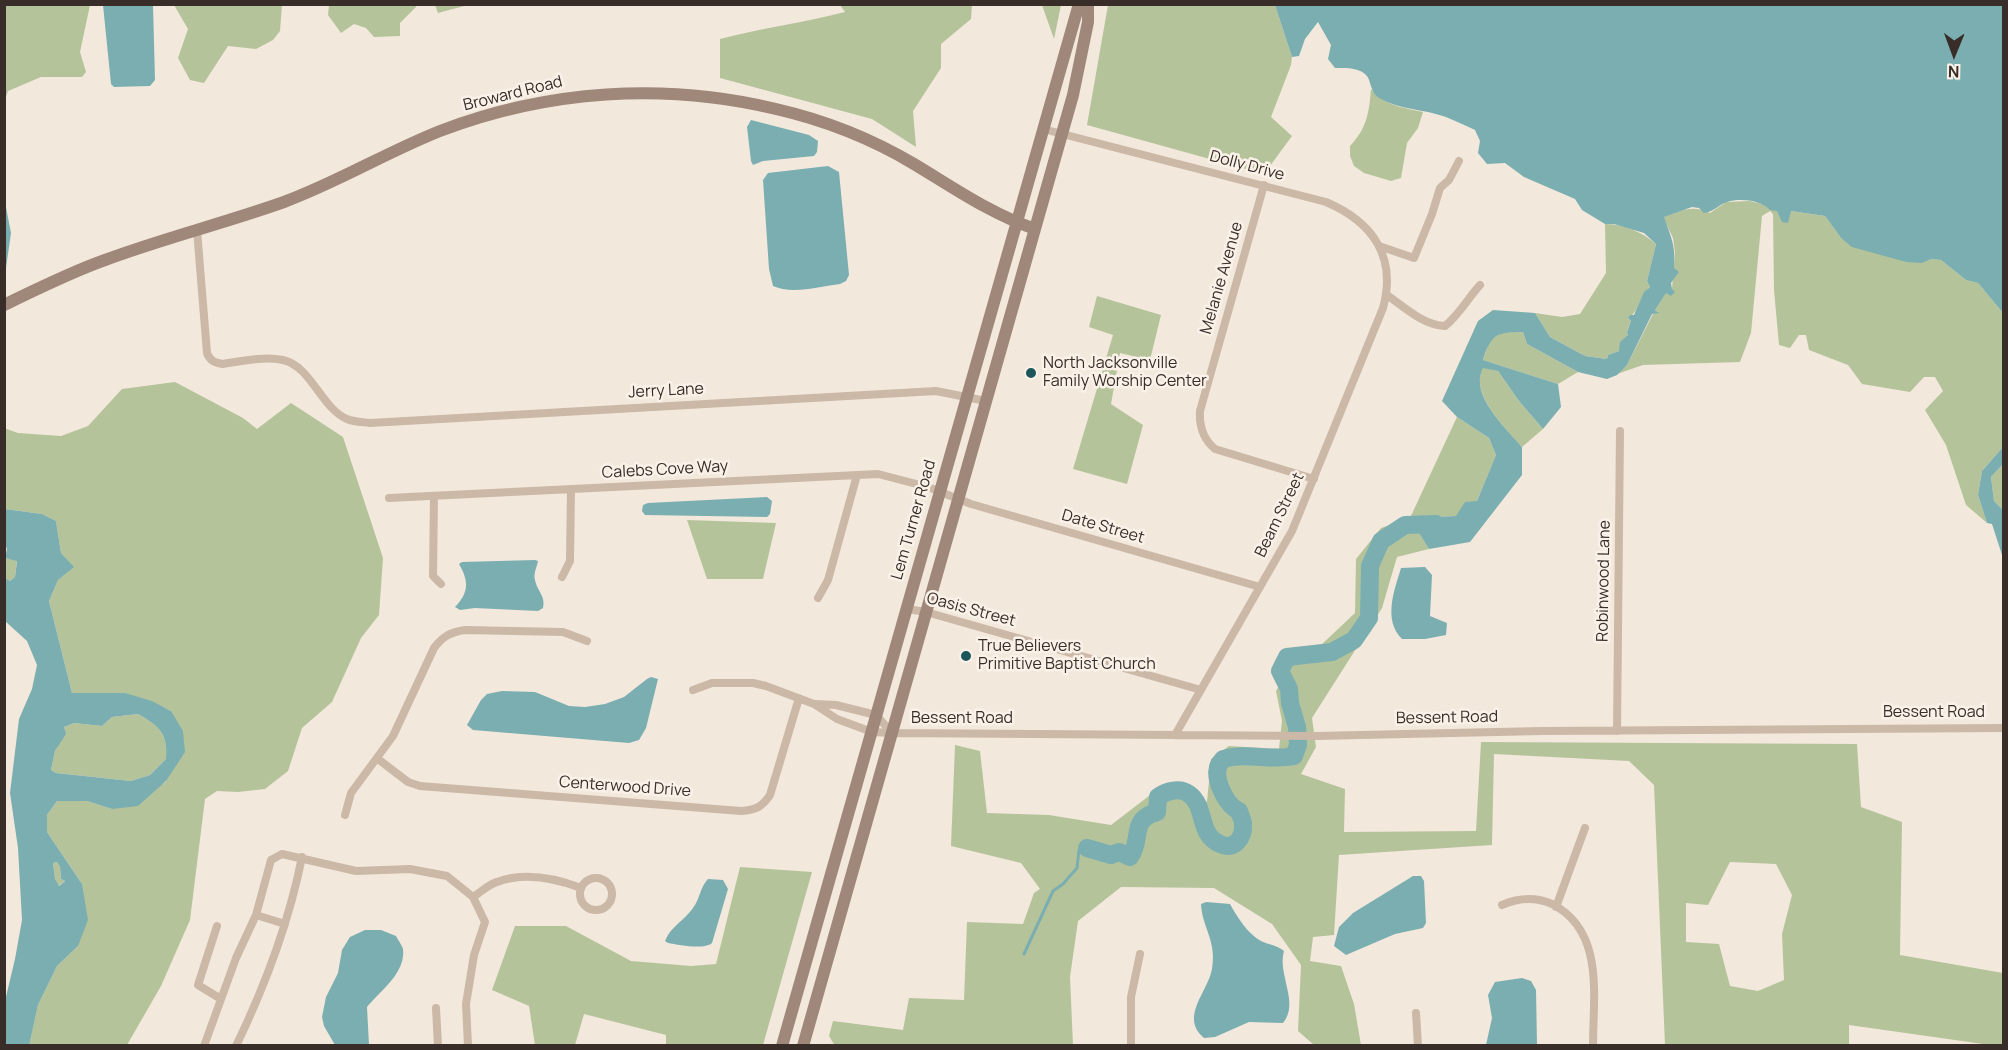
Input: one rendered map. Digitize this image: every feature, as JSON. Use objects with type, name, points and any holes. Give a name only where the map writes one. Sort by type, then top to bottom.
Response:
[{"type":"main road","name":"Lem Turner Road","points":[[782,1046],[1078,4]]},
{"type":"main road","points":[[803,1046],[1062,134],[1081,59],[1088,22],[1088,4]]},
{"type":"main road","name":"Broward Road","points":[[8,303],[103,260],[310,192],[412,143],[486,115],[546,101],[631,93],[667,93],[714,98],[777,109],[811,119],[886,148],[972,201],[1035,230]]},
{"type":"main road","points":[[816,926],[836,931]]},
{"type":"street","name":"Dolly Drive","points":[[1043,129],[1264,185],[1326,202],[1346,210],[1362,223],[1379,246],[1386,267],[1387,295]]},
{"type":"street","points":[[1379,246],[1414,258],[1440,188],[1449,180],[1459,161]]},
{"type":"street","name":"Melanie Avenue","points":[[1264,185],[1200,411],[1199,422],[1207,442],[1215,449],[1314,479]]},
{"type":"street","name":"Jerry Lane","points":[[197,230],[207,353],[210,358],[224,364],[262,359],[286,360],[304,374],[336,412],[347,419],[370,423],[936,391],[986,401]]},
{"type":"street","points":[[1387,295],[1418,317],[1435,325],[1445,326],[1480,285]]},
{"type":"street","name":"Beam Street","points":[[1175,735],[1292,531],[1354,384],[1387,295]]},
{"type":"street","name":"Robinwood Lane","points":[[1617,731],[1620,431]]},
{"type":"street","points":[[818,598],[828,580],[857,475]]},
{"type":"street","name":"Calebs Cove Way","points":[[389,498],[857,475],[889,476],[940,492]]},
{"type":"street","points":[[562,578],[570,561],[571,489]]},
{"type":"street","name":"Date Street","points":[[940,492],[958,500],[1260,587]]},
{"type":"street","points":[[434,496],[433,576],[441,584]]},
{"type":"street","name":"Oasis Street","points":[[907,609],[926,612],[1201,690]]},
{"type":"street","points":[[345,815],[351,793],[393,736],[434,648],[442,637],[452,632],[465,630],[552,631],[563,632],[587,641]]},
{"type":"street","name":"Bessent Road","points":[[693,690],[712,683],[753,683],[814,704],[837,719],[872,732],[892,734],[1316,736],[2004,728]]},
{"type":"street","name":"Centerwood Drive","points":[[378,759],[408,782],[420,786],[741,811],[753,810],[763,806],[770,795],[799,698]]},
{"type":"street","name":"Bessent Road","points":[[814,704],[836,705],[876,715],[892,734]]},
{"type":"street","points":[[1556,907],[1585,828]]},
{"type":"street","points":[[204,1046],[256,915],[271,860],[282,854],[356,871],[410,869],[447,876],[473,897],[486,922],[474,955],[466,1004],[468,1046]]},
{"type":"street","points":[[236,1046],[257,1003],[285,924],[295,894],[302,857]]},
{"type":"street","points":[[473,897],[495,882],[519,877],[546,878],[581,888]]},
{"type":"street","points":[[1502,904],[1515,899],[1547,902],[1563,910],[1579,926],[1593,959],[1593,1046]]},
{"type":"street","points":[[256,915],[285,924]]},
{"type":"street","points":[[217,926],[198,985],[221,999]]},
{"type":"street","points":[[1131,1046],[1131,997],[1140,954]]},
{"type":"street","points":[[436,1008],[438,1046]]},
{"type":"street","points":[[1416,1013],[1418,1046]]},
{"type":"green space","points":[[5,4],[90,5],[80,52],[86,72],[82,77],[41,77],[8,91],[5,100]]},
{"type":"green space","points":[[468,4],[438,13],[435,5]]},
{"type":"green space","points":[[174,5],[282,5],[280,31],[273,40],[256,49],[228,46],[204,83],[190,80],[178,58],[188,29]]},
{"type":"green space","points":[[329,5],[416,5],[400,23],[400,36],[374,37],[366,28],[354,24],[341,33],[328,15]]},
{"type":"green space","points":[[840,5],[972,5],[971,19],[941,44],[941,68],[913,111],[916,147],[872,119],[720,78],[720,39],[845,12]]},
{"type":"green space","points":[[1042,5],[1061,5],[1054,39]]},
{"type":"green space","points":[[1108,5],[1275,5],[1292,57],[1271,117],[1292,136],[1264,174],[1087,125]]},
{"type":"green space","points":[[1371,89],[1388,102],[1423,112],[1418,128],[1407,143],[1401,178],[1391,181],[1364,173],[1354,166],[1350,156],[1350,146],[1366,120]]},
{"type":"green space","points":[[1750,201],[1825,216],[1841,238],[1906,262],[1941,260],[1966,280],[1978,283],[2003,313],[2003,447],[1982,471],[1978,495],[1987,523],[1966,505],[1946,445],[1925,410],[1943,391],[1935,377],[1924,377],[1910,392],[1862,384],[1848,365],[1809,350],[1806,335],[1799,335],[1790,348],[1779,345],[1774,290],[1773,214],[1770,211],[1762,216],[1751,333],[1740,362],[1643,365],[1617,374],[1627,365],[1653,314],[1658,312],[1655,310],[1666,292],[1672,289],[1675,253],[1673,238],[1663,217],[1692,209],[1710,213],[1726,202]]},
{"type":"green space","points":[[1605,224],[1619,225],[1632,230],[1656,244],[1647,281],[1650,287],[1646,290],[1635,312],[1628,318],[1631,321],[1627,331],[1628,335],[1619,351],[1608,355],[1607,359],[1585,356],[1550,337],[1535,313],[1562,317],[1580,314],[1606,273]]},
{"type":"green space","points":[[1097,296],[1161,315],[1150,360],[1120,353],[1111,404],[1143,425],[1127,484],[1073,469],[1113,335],[1089,327]]},
{"type":"green space","points":[[1503,332],[1523,332],[1527,344],[1578,372],[1558,384],[1483,360],[1490,340]]},
{"type":"green space","points":[[1483,367],[1498,371],[1543,429],[1522,447],[1499,421],[1485,400],[1480,378]]},
{"type":"green space","points":[[175,382],[243,418],[257,429],[291,403],[343,437],[383,558],[379,615],[361,638],[332,702],[302,728],[288,771],[265,789],[238,792],[217,791],[205,799],[190,920],[161,986],[127,1045],[29,1045],[38,1005],[57,966],[78,946],[82,884],[47,832],[47,815],[57,801],[87,801],[112,809],[166,782],[171,711],[158,704],[123,694],[72,693],[49,601],[58,580],[73,567],[61,553],[56,521],[42,514],[5,509],[4,428],[18,433],[61,436],[88,426],[122,389]]},
{"type":"green space","points":[[1457,417],[1489,438],[1496,455],[1477,501],[1456,516],[1411,518],[1429,549],[1397,557],[1382,608],[1312,718],[1316,747],[1301,774],[1345,789],[1344,832],[1476,831],[1481,742],[1857,744],[1861,807],[1902,822],[1900,955],[2003,973],[2003,1045],[1849,1025],[1849,1045],[1665,1045],[1654,785],[1629,761],[1494,754],[1492,845],[1339,855],[1334,935],[1313,937],[1310,961],[1341,966],[1354,1004],[1361,1045],[1314,1045],[1298,1031],[1301,965],[1272,924],[1214,888],[1121,887],[1078,921],[1070,977],[1073,1045],[835,1046],[829,1036],[833,1021],[903,1030],[909,998],[964,1000],[967,922],[1023,924],[1034,893],[1040,889],[1021,863],[951,846],[955,745],[980,751],[987,813],[1049,815],[1111,825],[1158,789],[1185,785],[1207,802],[1211,759],[1229,746],[1279,749],[1282,721],[1276,691],[1280,684],[1276,662],[1286,650],[1320,646],[1355,613],[1356,559],[1381,528],[1410,518]],"holes":[[[1730,862],[1776,864],[1792,895],[1782,934],[1784,980],[1758,991],[1730,986],[1719,944],[1686,942],[1686,903],[1708,905]]]},
{"type":"green space","points":[[2003,464],[2003,510],[1994,501],[1991,477]]},
{"type":"green space","points":[[687,520],[776,523],[763,579],[707,579]]},
{"type":"green space","points":[[4,558],[17,560],[15,577],[10,581],[5,578]]},
{"type":"green space","points":[[138,714],[152,722],[164,736],[166,759],[150,775],[131,781],[56,773],[51,770],[55,751],[65,734],[64,727],[74,723],[102,726],[112,717]]},
{"type":"green space","points":[[57,862],[61,879],[65,881],[58,886],[53,863]]},
{"type":"green space","points":[[740,867],[812,872],[763,1045],[666,1045],[666,1035],[584,1014],[575,1045],[535,1045],[529,1006],[492,990],[515,926],[566,926],[631,961],[691,966],[716,964]]},
{"type":"water","points":[[103,5],[153,5],[155,80],[150,86],[114,87],[111,84]]},
{"type":"water","points":[[1275,5],[2003,5],[2003,313],[1978,283],[1966,280],[1941,260],[1931,259],[1922,263],[1906,262],[1852,247],[1841,238],[1825,216],[1791,211],[1788,223],[1782,222],[1777,211],[1770,210],[1756,202],[1738,200],[1727,202],[1704,213],[1699,208],[1692,207],[1664,217],[1674,247],[1674,268],[1679,272],[1671,283],[1675,292],[1671,296],[1666,293],[1655,310],[1659,313],[1652,314],[1627,365],[1617,375],[1607,379],[1578,372],[1527,344],[1523,332],[1501,334],[1492,340],[1483,360],[1558,384],[1561,407],[1543,429],[1498,371],[1483,368],[1480,378],[1485,400],[1499,421],[1522,447],[1522,475],[1470,542],[1429,549],[1410,518],[1456,516],[1465,502],[1477,501],[1496,455],[1489,438],[1457,417],[1442,401],[1478,321],[1493,310],[1535,313],[1550,337],[1585,356],[1607,359],[1608,355],[1619,351],[1620,342],[1628,335],[1631,321],[1628,318],[1634,315],[1644,292],[1650,287],[1647,281],[1656,244],[1644,233],[1614,224],[1605,224],[1582,210],[1575,199],[1524,177],[1505,163],[1487,164],[1478,153],[1480,141],[1475,130],[1446,117],[1395,105],[1379,98],[1374,93],[1368,78],[1361,71],[1335,68],[1328,59],[1331,45],[1318,22],[1305,39],[1299,56],[1292,57]]},
{"type":"water","points":[[751,120],[809,135],[818,141],[817,152],[814,156],[763,161],[753,165],[747,127]]},
{"type":"water","points":[[828,166],[839,172],[849,275],[846,281],[840,284],[815,288],[789,290],[773,286],[769,269],[763,180],[768,173]]},
{"type":"water","points":[[5,202],[11,233],[5,275]]},
{"type":"water","points":[[2003,447],[2003,464],[1991,477],[1994,501],[2003,510],[2003,558],[1992,524],[1987,523],[1978,495],[1982,471]]},
{"type":"water","points":[[767,497],[772,501],[770,514],[767,517],[645,515],[642,511],[643,505],[648,503]]},
{"type":"water","points":[[5,509],[42,514],[56,521],[61,553],[74,567],[58,580],[49,601],[72,693],[125,693],[152,701],[171,711],[183,731],[185,752],[166,781],[138,806],[112,809],[87,801],[57,801],[47,815],[47,832],[82,884],[88,920],[78,946],[57,966],[38,1005],[29,1046],[4,1045],[5,1001],[22,920],[18,848],[10,793],[19,719],[32,689],[37,665],[27,641],[5,621],[5,578],[10,581],[15,577],[17,561],[5,558],[7,549]],"holes":[[[138,714],[152,722],[164,736],[166,759],[150,775],[131,781],[56,773],[51,770],[55,751],[66,734],[64,727],[74,723],[102,726],[112,717]],[[57,862],[61,879],[65,881],[59,886],[55,879],[53,863]]]},
{"type":"water","points":[[538,561],[535,573],[536,584],[544,604],[543,608],[538,611],[475,608],[460,610],[455,607],[463,597],[466,587],[465,576],[459,564],[462,562]]},
{"type":"water","points":[[1425,567],[1432,575],[1430,616],[1447,623],[1446,635],[1425,639],[1402,639],[1396,631],[1391,614],[1393,596],[1401,568]]},
{"type":"water","points":[[651,677],[658,679],[646,728],[639,740],[629,743],[473,730],[467,725],[487,694],[502,691],[535,692],[569,706],[585,707],[605,704],[624,697]]},
{"type":"water","points":[[1413,876],[1421,876],[1424,881],[1426,923],[1423,928],[1395,934],[1346,955],[1334,946],[1339,927],[1353,913]]},
{"type":"water","points":[[708,879],[723,880],[728,889],[712,943],[697,947],[668,943],[665,941],[668,936],[693,908]]},
{"type":"water","points":[[1206,902],[1230,904],[1247,930],[1261,941],[1284,951],[1283,969],[1289,1007],[1288,1015],[1283,1023],[1249,1022],[1215,1037],[1204,1038],[1197,1030],[1194,1013],[1209,978],[1213,959],[1213,950],[1201,904]]},
{"type":"water","points":[[365,930],[381,930],[396,936],[403,949],[403,958],[396,974],[367,1007],[369,1045],[335,1045],[324,1026],[322,1017],[326,997],[338,973],[342,950],[350,937]]},
{"type":"water","points":[[1522,978],[1531,981],[1536,990],[1537,1045],[1486,1045],[1492,1018],[1488,995],[1495,982]]},
{"type":"waterway","points":[[1087,848],[1111,855],[1119,852],[1130,857],[1136,844],[1140,825],[1148,815],[1157,812],[1158,797],[1177,790],[1195,799],[1208,834],[1213,840],[1225,846],[1237,842],[1242,834],[1243,821],[1239,811],[1230,804],[1222,792],[1217,773],[1219,765],[1223,759],[1232,757],[1294,756],[1298,745],[1297,727],[1290,703],[1289,689],[1280,671],[1287,657],[1332,652],[1354,640],[1369,618],[1370,566],[1381,541],[1405,525],[1436,524]]},
{"type":"waterway","points":[[1024,954],[1053,891],[1063,884],[1077,868],[1079,850],[1082,847],[1087,848]]},
{"type":"place","name":"North Jacksonville Family Worship Center","points":[[1031,373]]},
{"type":"place","name":"True Believers Primitive Baptist Church","points":[[966,656]]}]
